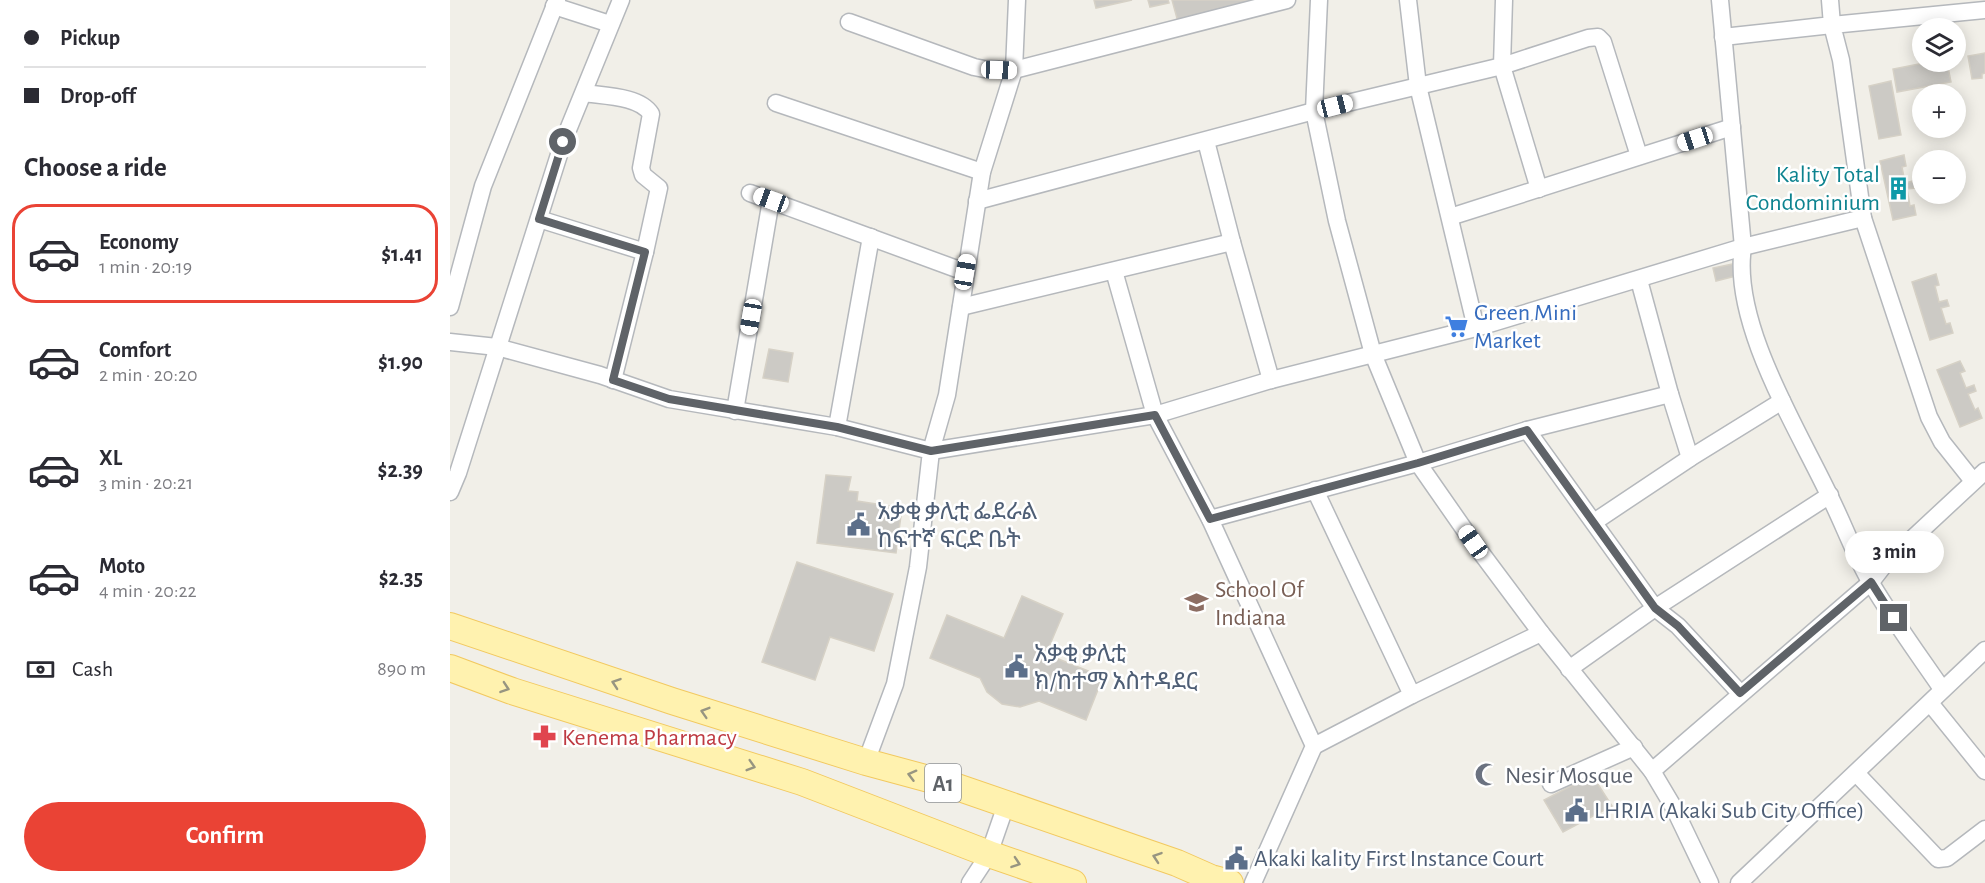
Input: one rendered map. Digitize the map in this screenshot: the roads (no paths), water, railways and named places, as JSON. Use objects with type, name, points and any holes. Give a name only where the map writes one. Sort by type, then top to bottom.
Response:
[{"type":"main road","name":"A1","points":[[450,626],[672,701],[866,762],[951,785],[1230,883]]},
{"type":"main road","name":"A1","points":[[450,668],[535,698],[802,782],[989,854],[1073,883]]},
{"type":"street","points":[[450,492],[563,142],[621,0]]},
{"type":"street","points":[[866,762],[895,684],[918,567],[931,451],[947,395],[982,172],[1014,70],[1017,0]]},
{"type":"street","points":[[849,22],[974,67],[1014,70],[1287,0]]},
{"type":"street","points":[[1319,0],[1314,111],[1337,221],[1373,354],[1418,463],[1541,633],[1652,771],[1674,808],[1710,883]]},
{"type":"street","points":[[1408,0],[1418,86],[1476,328]]},
{"type":"street","points":[[1504,0],[1502,66],[1539,189]]},
{"type":"street","points":[[1720,0],[1743,248],[1740,267],[1741,284],[1757,341],[1782,401],[1871,582],[1942,689]]},
{"type":"street","points":[[1652,771],[1871,582],[1884,564],[1979,476],[1942,442],[1929,417],[1863,218],[1840,51],[1840,25],[1830,0]]},
{"type":"street","points":[[450,307],[483,186],[556,3],[610,24]]},
{"type":"street","points":[[1723,37],[1985,10]]},
{"type":"street","points":[[977,201],[1314,111],[1502,66],[1588,38],[1598,37],[1603,42],[1640,156]]},
{"type":"street","points":[[584,93],[637,102],[646,107],[651,114],[641,168],[643,175],[659,188],[613,380]]},
{"type":"street","points":[[776,103],[982,172]]},
{"type":"street","points":[[1450,217],[1732,127]]},
{"type":"street","points":[[1206,141],[1271,380]]},
{"type":"street","points":[[750,193],[965,272]]},
{"type":"street","points":[[735,411],[771,200]]},
{"type":"street","points":[[450,342],[497,347],[613,380],[669,399],[837,427],[931,451],[1155,415],[1271,380],[1476,328],[1743,248],[1863,218]]},
{"type":"street","points":[[539,219],[645,252]]},
{"type":"street","points":[[837,427],[871,237]]},
{"type":"street","points":[[961,307],[1232,242]]},
{"type":"street","points":[[1114,271],[1155,415],[1210,519],[1314,746]]},
{"type":"street","points":[[1639,280],[1689,458]]},
{"type":"street","points":[[1210,519],[1418,463],[1527,430],[1671,394]]},
{"type":"street","points":[[1594,522],[1689,458],[1782,401]]},
{"type":"street","points":[[1527,430],[1655,608],[1678,626],[1740,693]]},
{"type":"street","points":[[1315,490],[1412,695]]},
{"type":"street","points":[[1569,669],[1655,608],[1830,495]]},
{"type":"street","points":[[1252,883],[1314,746],[1412,695],[1541,633]]},
{"type":"street","points":[[1746,881],[1942,689],[1985,650]]},
{"type":"street","points":[[1930,703],[1985,771]]},
{"type":"street","points":[[1551,784],[1634,747]]},
{"type":"street","points":[[1856,773],[1938,859],[1947,858],[1985,829]]},
{"type":"street","points":[[970,883],[989,854],[1006,805]]},
{"type":"place","name":"Kality Total Condominium","points":[[1898,188]]},
{"type":"place","name":"Green Mini Market","points":[[1456,326]]},
{"type":"place","name":"አቃቂ ቃሊቲ ፌደራል ከፍተኛ ፍርድ ቤት","points":[[859,525]]},
{"type":"place","name":"School Of Indiana","points":[[1197,603]]},
{"type":"place","name":"አቃቂ ቃሊቲ ክ/ከተማ አስተዳደር","points":[[1016,667]]},
{"type":"place","name":"Kenema Pharmacy","points":[[544,737]]},
{"type":"place","name":"Nesir Mosque","points":[[1487,775]]},
{"type":"place","name":"LHRIA (Akaki Sub City Office)","points":[[1576,810]]},
{"type":"place","name":"Akaki kality First Instance Court","points":[[1236,858]]}]
